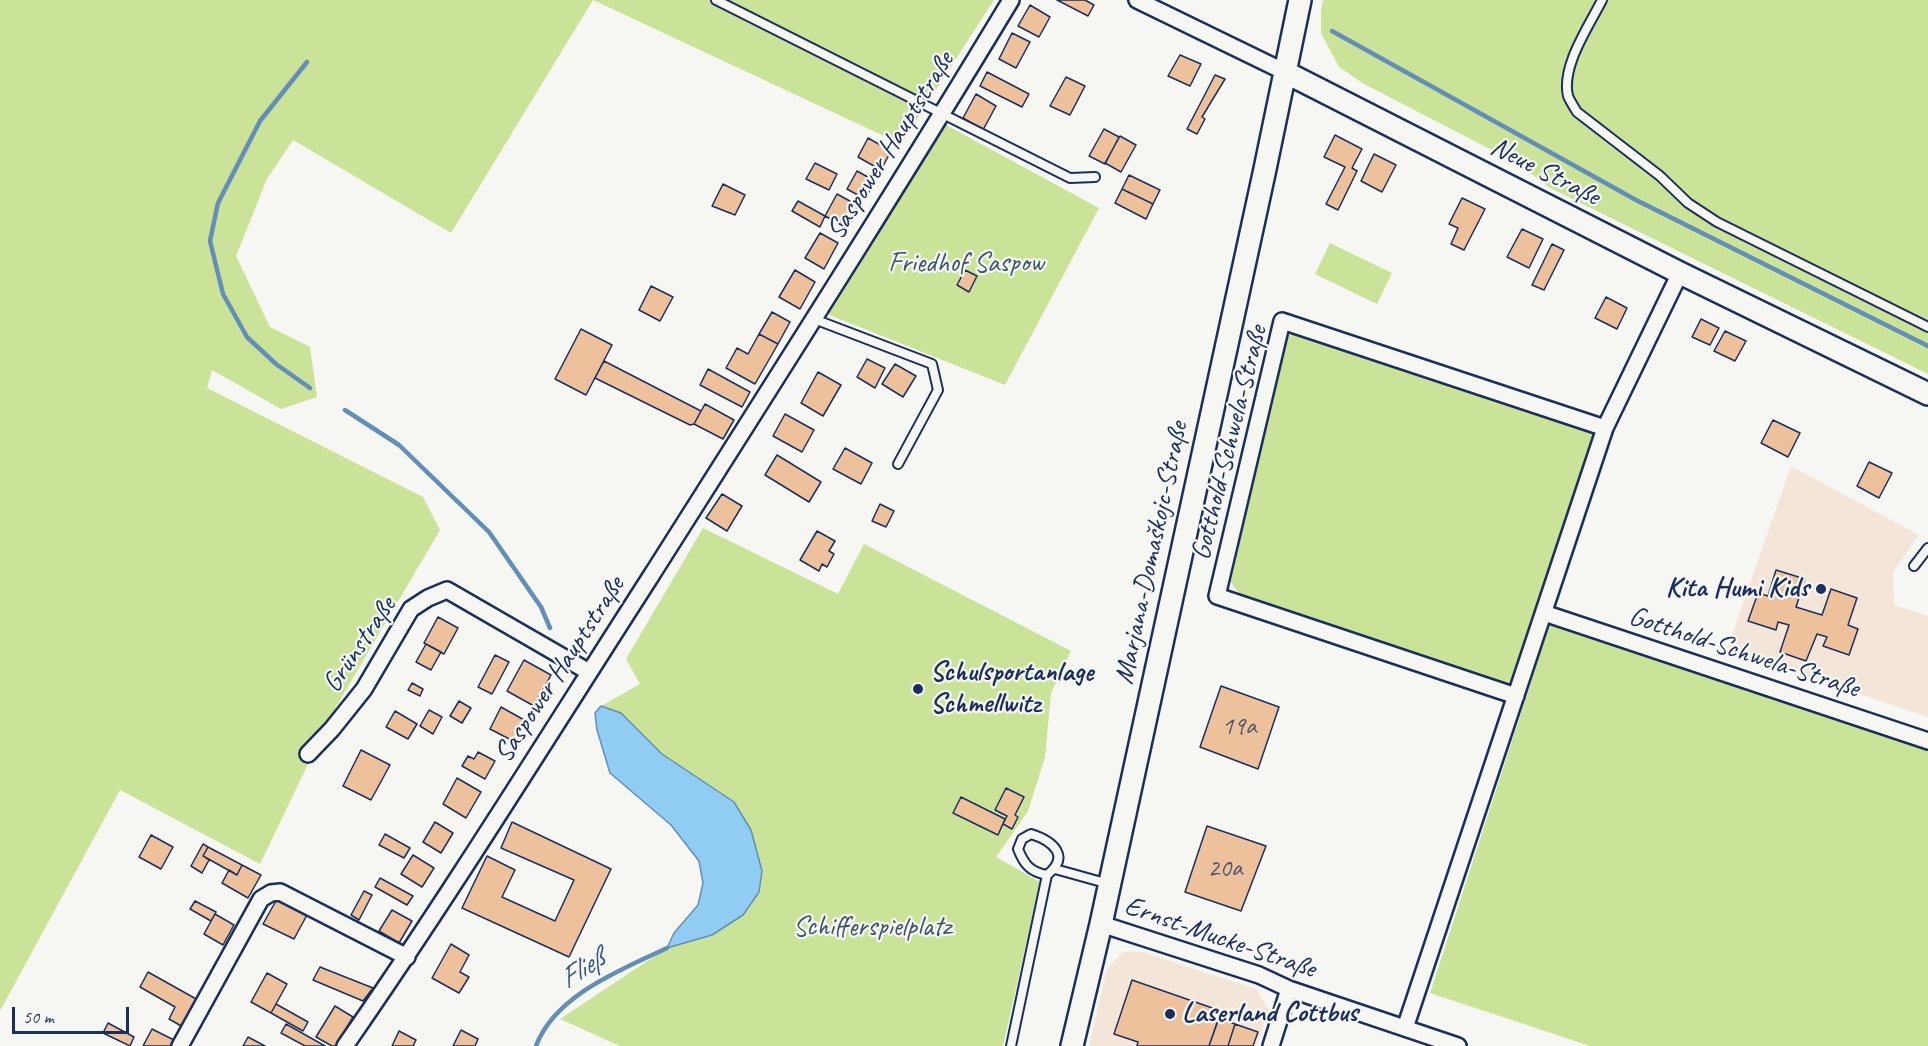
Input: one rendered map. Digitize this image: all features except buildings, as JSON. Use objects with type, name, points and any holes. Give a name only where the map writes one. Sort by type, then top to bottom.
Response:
[{"type":"street","name":"Saspower Hauptstraße","points":[[345,1046],[407,957],[814,319],[943,114],[1011,0]]},
{"type":"street","name":"Neue Straße","points":[[1137,0],[1285,72],[1680,273],[1928,394]]},
{"type":"street","name":"Marjana-Domaškojc-Straße","points":[[1075,1044],[1300,0]]},
{"type":"street","points":[[1405,1028],[1605,428],[1680,273]]},
{"type":"street","name":"Gotthold-Schwela-Straße","points":[[1516,696],[1217,596],[1282,321],[1605,428]]},
{"type":"street","name":"Grünstraße","points":[[308,754],[332,729],[364,689],[411,609],[447,590],[589,672]]},
{"type":"street","name":"Gotthold-Schwela-Straße","points":[[1544,613],[1928,741]]},
{"type":"street","points":[[180,1046],[261,899],[271,893],[280,892],[407,957]]},
{"type":"street","name":"Ernst-Mucke-Straße","points":[[1101,924],[1259,975],[1289,989],[1458,1046]]},
{"type":"street","points":[[1271,1046],[1289,989]]},
{"type":"lane","points":[[716,0],[1070,178],[1095,177]]},
{"type":"lane","points":[[1602,0],[1571,62],[1567,83],[1569,98],[1577,112],[1660,176],[1688,203],[1717,222],[1928,327]]},
{"type":"lane","points":[[814,319],[932,364],[938,390],[898,464]]},
{"type":"lane","points":[[1914,566],[1928,549]]},
{"type":"lane","points":[[1011,1046],[1033,951],[1047,875],[1055,869],[1058,857],[1055,846],[1031,834],[1022,839],[1018,849],[1022,860],[1033,872],[1047,875]]},
{"type":"lane","points":[[1055,869],[1109,884]]},
{"type":"shaded area","name":"Kita Humi Kids","points":[[1791,466],[1919,535],[1893,572],[1894,605],[1928,616],[1928,717],[1727,649]]},
{"type":"shaded area","points":[[1124,951],[1143,952],[1256,989],[1269,1010],[1256,1046],[1089,1046],[1107,969]]},
{"type":"green space","points":[[0,0],[593,0],[451,233],[293,140],[267,179],[236,256],[270,327],[310,347],[317,397],[281,409],[212,370],[207,388],[423,497],[440,530],[333,712],[260,864],[120,790],[0,1011]]},
{"type":"green space","points":[[593,0],[994,0],[901,144]]},
{"type":"green space","points":[[1323,0],[1928,0],[1928,374],[1550,188],[1519,164],[1364,84],[1339,67],[1321,33]]},
{"type":"green space","name":"Friedhof Saspow","points":[[946,125],[1099,208],[1005,385],[827,314]]},
{"type":"green space","points":[[1330,243],[1392,273],[1377,304],[1315,274]]},
{"type":"green space","points":[[1300,332],[1598,431],[1510,687],[1241,597],[1231,582],[1284,342],[1289,335]]},
{"type":"green space","name":"Schifferspielplatz","points":[[703,528],[838,594],[864,544],[1071,651],[1051,693],[1045,757],[1028,811],[996,857],[1040,882],[1003,1046],[620,1046],[560,1019],[667,948],[712,935],[759,892],[762,871],[751,830],[734,802],[662,754],[621,713],[601,706],[640,684],[626,659]]},
{"type":"green space","points":[[1550,624],[1928,749],[1928,1046],[1590,1046],[1430,993]]},
{"type":"water","points":[[601,706],[621,713],[662,754],[734,802],[751,830],[762,871],[759,892],[743,915],[712,935],[667,948],[674,933],[698,905],[703,883],[699,861],[671,825],[610,773],[597,730],[595,713]]},
{"type":"waterway","points":[[1332,31],[1636,200],[1928,346]]},
{"type":"waterway","points":[[307,62],[260,121],[218,203],[210,241],[223,294],[247,337],[276,364],[310,388]]},
{"type":"waterway","points":[[345,410],[399,445],[489,532],[541,607],[550,628]]},
{"type":"waterway","name":"Fließ","points":[[536,1046],[545,1028],[574,998],[610,975],[667,948]]},
{"type":"place","name":"Kita Humi Kids","points":[[1821,589]]},
{"type":"place","name":"Schulsportanlage Schmellwitz","points":[[918,689]]},
{"type":"place","name":"Laserland Cottbus","points":[[1170,1014]]}]
